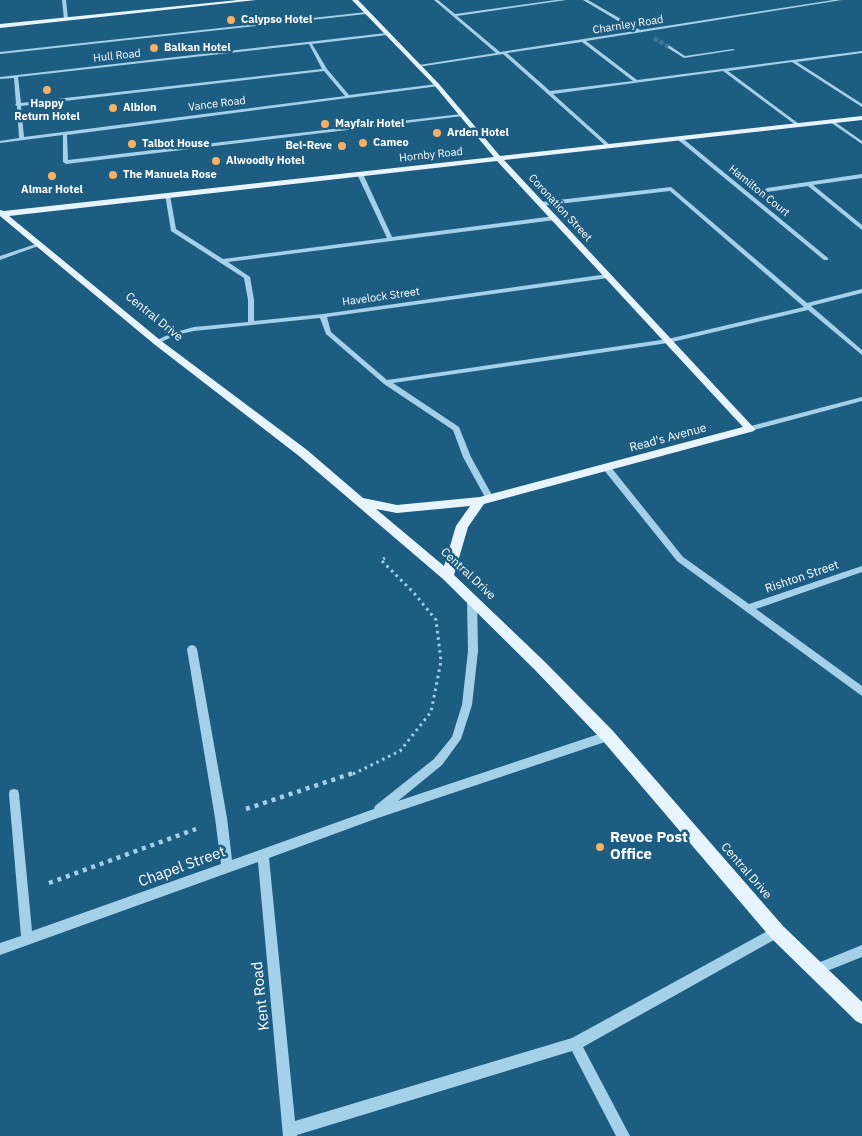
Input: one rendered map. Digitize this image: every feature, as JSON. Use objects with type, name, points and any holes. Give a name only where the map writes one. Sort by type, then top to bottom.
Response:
[{"type":"main road","points":[[0,26],[252,0]]},
{"type":"main road","name":"Coronation Street","points":[[355,0],[437,85],[498,159],[750,429]]},
{"type":"main road","name":"Hornby Road","points":[[1,213],[862,118]]},
{"type":"main road","name":"Central Drive","points":[[1,213],[157,342],[303,453],[447,576],[608,736],[777,932],[862,1015]]},
{"type":"main road","name":"Read's Avenue","points":[[360,501],[397,508],[410,508],[485,499],[750,429]]},
{"type":"main road","points":[[447,576],[462,526],[485,499]]},
{"type":"street","points":[[64,0],[66,19]]},
{"type":"street","points":[[436,0],[609,146]]},
{"type":"street","points":[[454,16],[564,0]]},
{"type":"street","points":[[585,0],[649,35]]},
{"type":"street","name":"Charnley Road","points":[[419,66],[840,0]]},
{"type":"street","points":[[0,52],[366,13]]},
{"type":"street","name":"Hull Road","points":[[0,78],[386,34]]},
{"type":"street","points":[[583,41],[636,81]]},
{"type":"street","points":[[310,43],[325,70],[348,97]]},
{"type":"street","points":[[669,47],[684,57],[733,50]]},
{"type":"street","points":[[548,93],[862,52]]},
{"type":"street","points":[[793,61],[862,106]]},
{"type":"street","points":[[17,105],[325,70]]},
{"type":"street","points":[[724,70],[797,125]]},
{"type":"street","points":[[16,76],[17,105],[22,140]]},
{"type":"street","name":"Vance Road","points":[[0,142],[437,85]]},
{"type":"street","points":[[65,134],[66,162],[461,115]]},
{"type":"street","points":[[832,121],[862,143]]},
{"type":"street","name":"Hamilton Court","points":[[679,138],[826,259]]},
{"type":"street","points":[[360,174],[390,239]]},
{"type":"street","points":[[767,190],[862,176]]},
{"type":"street","points":[[809,184],[862,228]]},
{"type":"street","points":[[541,204],[671,188],[862,353]]},
{"type":"street","points":[[167,195],[172,230],[247,277],[251,300],[251,322]]},
{"type":"street","points":[[222,261],[555,218]]},
{"type":"street","points":[[0,258],[38,245]]},
{"type":"street","name":"Havelock Street","points":[[157,342],[183,330],[322,316],[608,276]]},
{"type":"street","points":[[386,382],[668,341],[862,291]]},
{"type":"street","points":[[322,316],[328,333],[386,382],[456,429],[485,499]]},
{"type":"street","name":"Read's Avenue","points":[[750,429],[862,399]]},
{"type":"street","points":[[607,468],[680,559],[862,692]]},
{"type":"street","name":"Rishton Street","points":[[749,608],[862,569]]},
{"type":"street","name":"Chapel Street","points":[[375,814],[438,762],[456,739],[467,705],[473,651],[472,600]]},
{"type":"street","points":[[192,649],[221,818],[227,866]]},
{"type":"street","name":"Chapel Street","points":[[0,949],[375,814],[608,736]]},
{"type":"street","points":[[14,794],[27,939]]},
{"type":"street","name":"Kent Road","points":[[263,854],[290,1133]]},
{"type":"street","points":[[290,1133],[575,1044],[777,932]]},
{"type":"street","points":[[817,969],[862,951]]},
{"type":"street","points":[[575,1044],[623,1136]]},
{"type":"path","points":[[23,893],[221,818],[355,773],[400,751],[431,712],[441,662],[436,620],[381,560]]},
{"type":"tunnel","points":[[654,38],[669,47]]},
{"type":"place","name":"Calypso Hotel","points":[[231,20]]},
{"type":"place","name":"Balkan Hotel","points":[[154,48]]},
{"type":"place","name":"Happy Return Hotel","points":[[47,90]]},
{"type":"place","name":"Albion","points":[[113,108]]},
{"type":"place","name":"Mayfair Hotel","points":[[325,124]]},
{"type":"place","name":"Arden Hotel","points":[[437,133]]},
{"type":"place","name":"Cameo","points":[[363,143]]},
{"type":"place","name":"Talbot House","points":[[132,144]]},
{"type":"place","name":"Bel-Reve","points":[[342,146]]},
{"type":"place","name":"Alwoodly Hotel","points":[[216,161]]},
{"type":"place","name":"The Manuela Rose","points":[[113,175]]},
{"type":"place","name":"Almar Hotel","points":[[52,176]]},
{"type":"place","name":"Revoe Post Office","points":[[600,847]]}]
